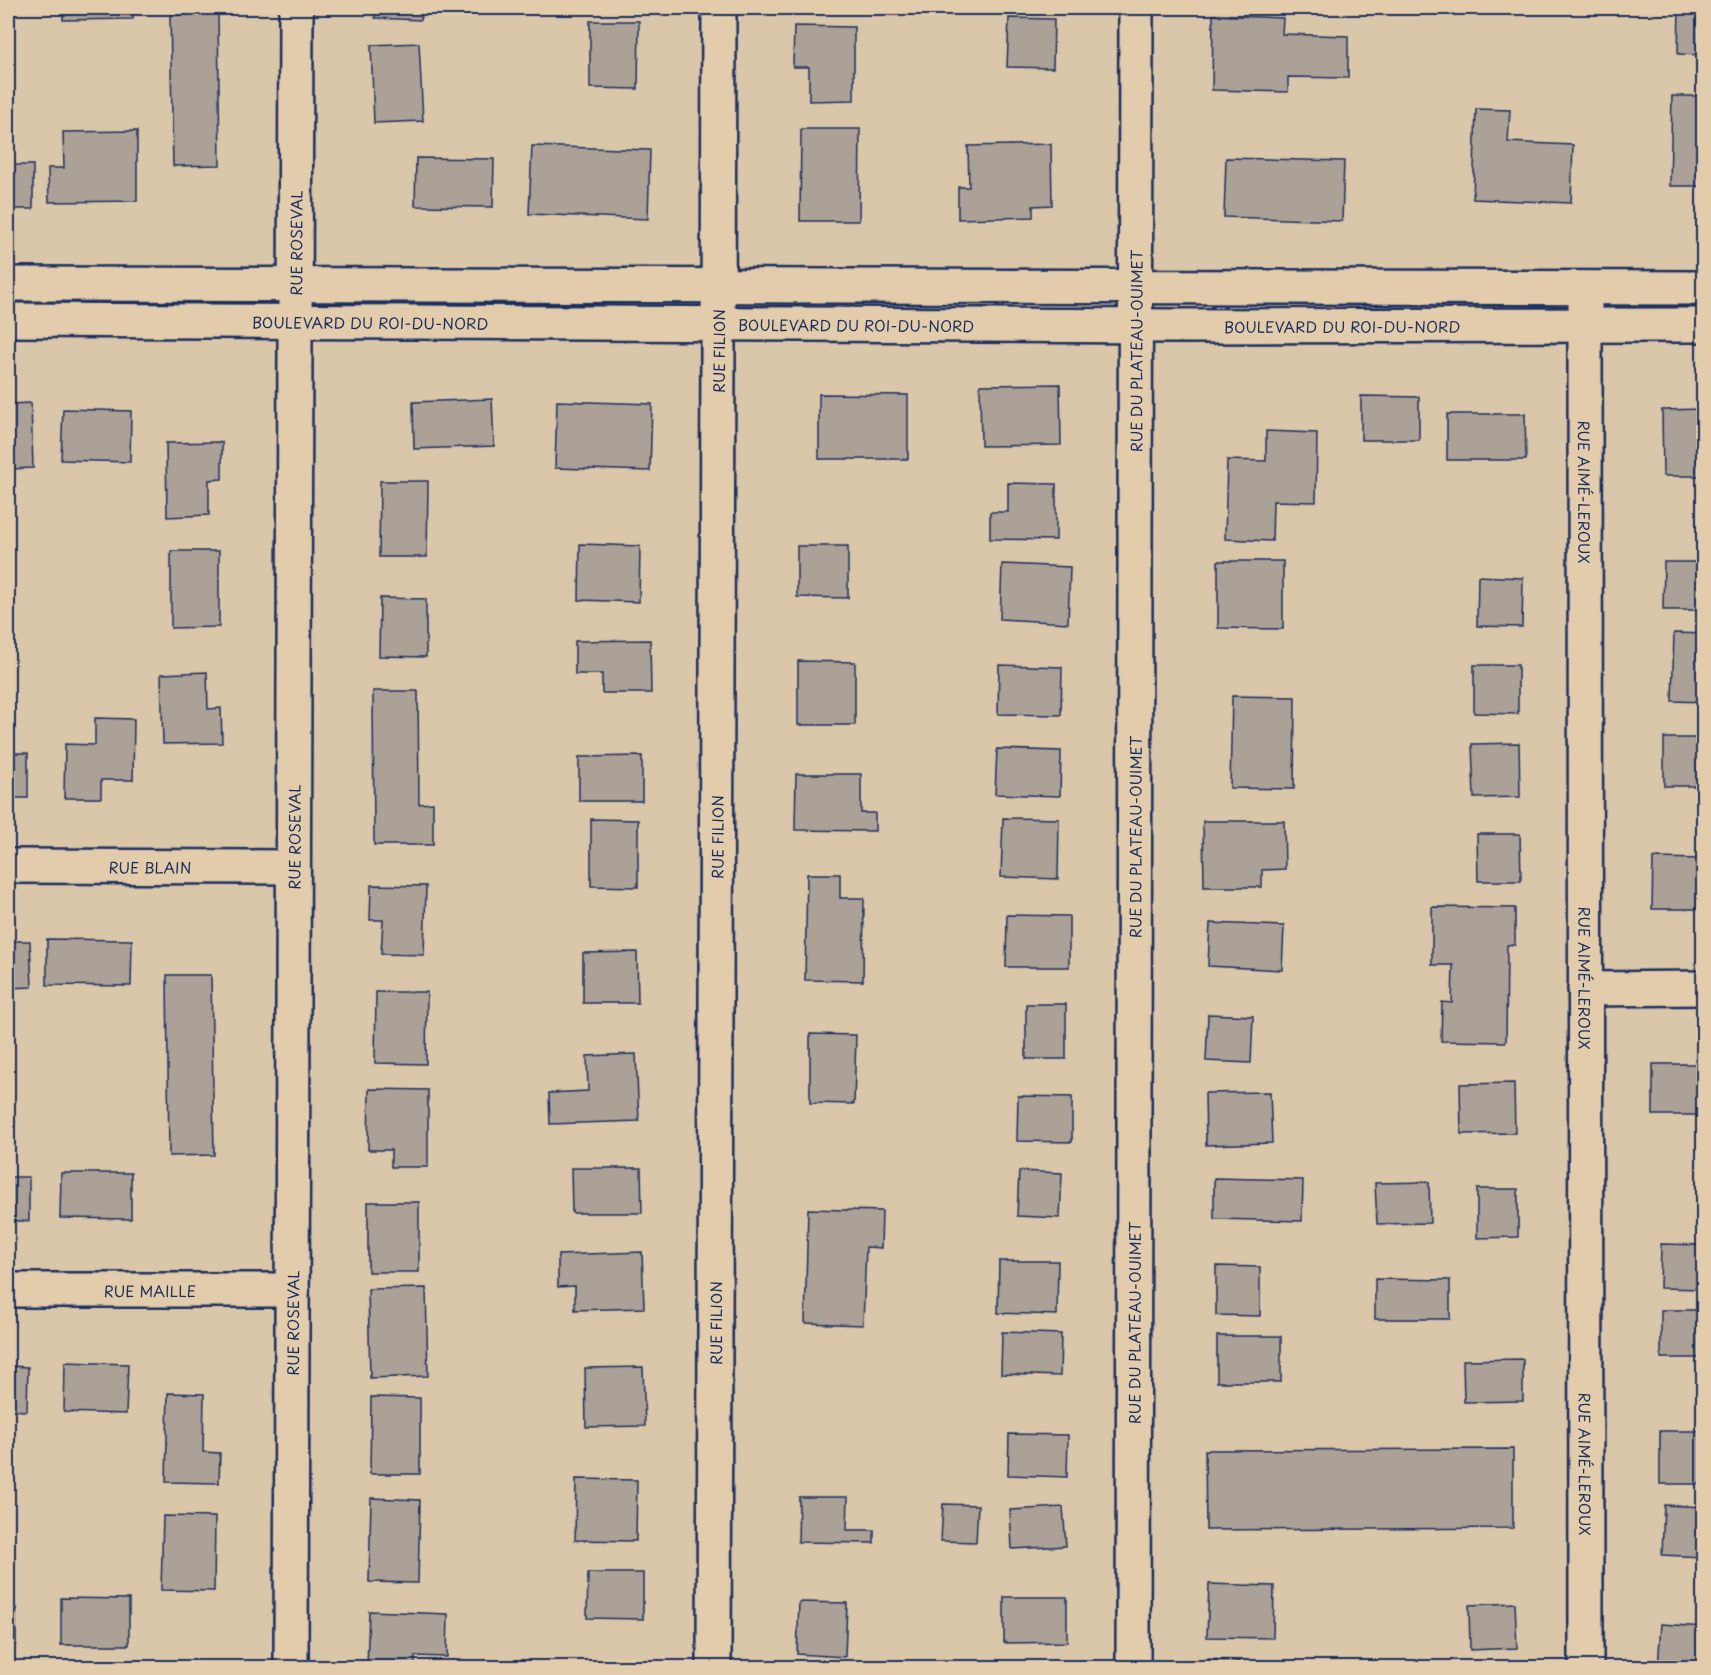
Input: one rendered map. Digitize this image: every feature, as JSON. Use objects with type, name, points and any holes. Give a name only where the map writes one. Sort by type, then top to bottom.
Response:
[{"type":"street","name":"RUE ROSEVAL","points":[[291,1668],[292,867],[297,285],[296,8]]},
{"type":"street","name":"RUE FILION","points":[[714,1668],[719,8]]},
{"type":"street","name":"RUE DU PLATEAU-OUIMET","points":[[1133,1668],[1136,8]]},
{"type":"street","points":[[8,284],[1704,288]]},
{"type":"street","name":"RUE AIMÉ-LEROUX","points":[[1585,289],[1586,1668]]},
{"type":"street","name":"BOULEVARD DU ROI-DU-NORD","points":[[8,320],[1135,326],[1704,325]]},
{"type":"street","name":"RUE BLAIN","points":[[8,866],[292,867]]},
{"type":"street","points":[[1585,989],[1704,988]]},
{"type":"street","name":"RUE MAILLE","points":[[8,1290],[292,1290]]},
{"type":"building","points":[[63,8],[133,8],[133,19],[63,20]]},
{"type":"building","points":[[376,8],[422,8],[421,20],[375,18]]},
{"type":"building","points":[[1679,8],[1704,8],[1704,55],[1678,54]]},
{"type":"building","points":[[218,14],[220,165],[173,166],[170,15]]},
{"type":"building","points":[[1213,15],[1283,18],[1282,34],[1348,36],[1348,78],[1288,77],[1288,92],[1212,90]]},
{"type":"building","points":[[1009,18],[1054,19],[1053,68],[1007,67]]},
{"type":"building","points":[[590,21],[639,21],[638,89],[590,88]]},
{"type":"building","points":[[794,26],[854,27],[854,100],[809,101],[809,67],[793,67]]},
{"type":"building","points":[[419,43],[423,121],[374,123],[371,45]]},
{"type":"building","points":[[1672,96],[1704,96],[1704,186],[1670,186]]},
{"type":"building","points":[[1476,109],[1510,110],[1508,142],[1573,145],[1571,203],[1473,199]]},
{"type":"building","points":[[801,129],[860,129],[859,221],[800,221]]},
{"type":"building","points":[[137,131],[137,201],[49,202],[48,168],[64,168],[63,132]]},
{"type":"building","points":[[1051,144],[1052,205],[1033,206],[1033,217],[958,219],[958,187],[969,187],[968,146]]},
{"type":"building","points":[[532,146],[650,150],[648,219],[529,214]]},
{"type":"building","points":[[416,158],[494,159],[493,207],[415,206]]},
{"type":"building","points":[[1226,158],[1344,161],[1342,221],[1224,217]]},
{"type":"building","points":[[8,165],[33,165],[33,209],[8,209]]},
{"type":"building","points":[[1060,384],[1061,445],[981,446],[980,385]]},
{"type":"building","points":[[819,394],[908,395],[908,459],[819,459]]},
{"type":"building","points":[[1361,396],[1419,397],[1419,440],[1361,440]]},
{"type":"building","points":[[492,399],[494,446],[414,449],[413,402]]},
{"type":"building","points":[[557,401],[652,404],[650,471],[555,468]]},
{"type":"building","points":[[31,403],[33,468],[11,469],[10,450],[8,450],[8,404]]},
{"type":"building","points":[[63,409],[131,411],[130,462],[61,460]]},
{"type":"building","points":[[1704,409],[1704,476],[1663,476],[1662,410]]},
{"type":"building","points":[[1447,414],[1525,414],[1526,460],[1447,460]]},
{"type":"building","points":[[1266,431],[1317,433],[1316,502],[1273,501],[1272,541],[1225,539],[1227,460],[1266,461]]},
{"type":"building","points":[[222,442],[222,479],[209,480],[209,515],[167,517],[166,443]]},
{"type":"building","points":[[380,481],[428,481],[427,557],[379,557]]},
{"type":"building","points":[[1008,483],[1056,484],[1056,540],[990,539],[990,512],[1008,512]]},
{"type":"building","points":[[580,544],[640,546],[639,602],[579,600]]},
{"type":"building","points":[[797,546],[848,546],[848,598],[797,597]]},
{"type":"building","points":[[171,551],[219,551],[219,627],[171,628]]},
{"type":"building","points":[[1218,561],[1283,561],[1283,629],[1218,628]]},
{"type":"building","points":[[1664,562],[1704,562],[1704,610],[1663,610]]},
{"type":"building","points":[[1002,564],[1070,567],[1068,623],[1000,619]]},
{"type":"building","points":[[1478,576],[1523,578],[1522,627],[1477,626]]},
{"type":"building","points":[[380,598],[426,599],[426,657],[379,656]]},
{"type":"building","points":[[1674,633],[1704,634],[1704,702],[1672,701]]},
{"type":"building","points":[[650,640],[651,693],[602,693],[602,674],[575,674],[575,641]]},
{"type":"building","points":[[798,661],[855,662],[855,725],[798,725]]},
{"type":"building","points":[[999,665],[1062,667],[1061,715],[998,714]]},
{"type":"building","points":[[1474,665],[1518,665],[1518,714],[1474,713]]},
{"type":"building","points":[[207,672],[208,709],[221,708],[222,743],[163,744],[161,674]]},
{"type":"building","points":[[373,691],[418,691],[419,804],[433,803],[433,845],[374,845]]},
{"type":"building","points":[[1232,696],[1295,697],[1294,789],[1230,788]]},
{"type":"building","points":[[95,718],[134,719],[133,780],[101,780],[101,798],[64,798],[65,744],[95,745]]},
{"type":"building","points":[[1664,738],[1704,738],[1704,786],[1664,786]]},
{"type":"building","points":[[1519,743],[1520,797],[1474,798],[1472,744]]},
{"type":"building","points":[[997,749],[1061,751],[1060,796],[995,794]]},
{"type":"building","points":[[8,753],[28,753],[28,798],[8,798]]},
{"type":"building","points":[[642,756],[642,801],[579,801],[579,757]]},
{"type":"building","points":[[796,774],[861,774],[861,813],[875,813],[875,831],[795,830]]},
{"type":"building","points":[[1003,818],[1059,819],[1058,879],[1001,877]]},
{"type":"building","points":[[591,819],[638,820],[638,887],[591,886]]},
{"type":"building","points":[[1203,821],[1284,821],[1285,869],[1262,870],[1262,887],[1204,887]]},
{"type":"building","points":[[1477,834],[1520,834],[1521,881],[1478,881]]},
{"type":"building","points":[[1653,858],[1704,859],[1704,909],[1652,909]]},
{"type":"building","points":[[807,874],[840,874],[840,898],[864,898],[863,981],[805,980]]},
{"type":"building","points":[[371,885],[426,886],[424,955],[381,954],[383,920],[370,920]]},
{"type":"building","points":[[1432,907],[1515,908],[1515,945],[1507,945],[1506,1042],[1441,1041],[1442,1002],[1452,1003],[1453,965],[1432,965]]},
{"type":"building","points":[[1007,915],[1069,916],[1069,967],[1006,967]]},
{"type":"building","points":[[1210,923],[1284,926],[1282,970],[1208,966]]},
{"type":"building","points":[[47,939],[132,940],[131,986],[47,985]]},
{"type":"building","points":[[8,941],[30,941],[32,987],[8,988]]},
{"type":"building","points":[[637,952],[638,1003],[583,1003],[583,953]]},
{"type":"building","points":[[167,975],[211,975],[214,1155],[169,1156]]},
{"type":"building","points":[[376,992],[427,992],[426,1064],[375,1063]]},
{"type":"building","points":[[1026,1004],[1066,1004],[1066,1059],[1026,1059]]},
{"type":"building","points":[[1208,1014],[1253,1016],[1251,1063],[1206,1061]]},
{"type":"building","points":[[810,1034],[856,1035],[854,1104],[810,1103]]},
{"type":"building","points":[[636,1054],[639,1121],[550,1124],[549,1093],[588,1091],[587,1056]]},
{"type":"building","points":[[1653,1064],[1704,1064],[1704,1115],[1653,1115]]},
{"type":"building","points":[[1514,1083],[1515,1133],[1461,1134],[1460,1084]]},
{"type":"building","points":[[369,1089],[428,1090],[428,1167],[391,1167],[391,1150],[368,1150]]},
{"type":"building","points":[[1270,1092],[1272,1143],[1206,1145],[1205,1093]]},
{"type":"building","points":[[1018,1096],[1072,1097],[1072,1142],[1017,1141]]},
{"type":"building","points":[[571,1168],[641,1168],[642,1213],[572,1213]]},
{"type":"building","points":[[1019,1171],[1062,1173],[1060,1218],[1017,1216]]},
{"type":"building","points":[[61,1173],[131,1173],[131,1219],[60,1218]]},
{"type":"building","points":[[8,1177],[29,1177],[29,1221],[8,1221]]},
{"type":"building","points":[[1214,1178],[1303,1180],[1302,1221],[1214,1219]]},
{"type":"building","points":[[1429,1182],[1430,1223],[1377,1224],[1375,1183]]},
{"type":"building","points":[[1477,1189],[1518,1189],[1518,1237],[1477,1238]]},
{"type":"building","points":[[368,1202],[419,1202],[419,1272],[368,1272]]},
{"type":"building","points":[[808,1209],[882,1211],[881,1248],[866,1247],[863,1325],[805,1323]]},
{"type":"building","points":[[1661,1244],[1704,1245],[1704,1289],[1660,1288]]},
{"type":"building","points":[[642,1252],[644,1308],[575,1310],[575,1286],[558,1287],[558,1255]]},
{"type":"building","points":[[999,1261],[1058,1261],[1057,1315],[998,1313]]},
{"type":"building","points":[[1216,1266],[1260,1267],[1260,1316],[1216,1315]]},
{"type":"building","points":[[1375,1279],[1450,1280],[1450,1319],[1375,1319]]},
{"type":"building","points":[[426,1288],[428,1376],[370,1378],[368,1289]]},
{"type":"building","points":[[1661,1310],[1704,1310],[1704,1358],[1661,1358]]},
{"type":"building","points":[[1002,1332],[1061,1334],[1060,1376],[1001,1374]]},
{"type":"building","points":[[1217,1336],[1281,1336],[1281,1382],[1217,1382]]},
{"type":"building","points":[[1523,1359],[1523,1401],[1464,1402],[1463,1360]]},
{"type":"building","points":[[65,1362],[128,1364],[126,1414],[64,1412]]},
{"type":"building","points":[[8,1366],[28,1367],[27,1411],[8,1410]]},
{"type":"building","points":[[643,1367],[645,1426],[586,1427],[585,1368]]},
{"type":"building","points":[[168,1393],[204,1394],[203,1452],[220,1453],[219,1483],[166,1482]]},
{"type":"building","points":[[371,1397],[420,1398],[420,1474],[370,1474]]},
{"type":"building","points":[[1660,1431],[1704,1431],[1704,1484],[1660,1484]]},
{"type":"building","points":[[1009,1434],[1068,1435],[1067,1477],[1008,1475]]},
{"type":"building","points":[[1513,1449],[1513,1528],[1206,1530],[1205,1450]]},
{"type":"building","points":[[576,1479],[637,1480],[636,1541],[575,1540]]},
{"type":"building","points":[[799,1497],[848,1497],[847,1530],[874,1530],[874,1543],[798,1542]]},
{"type":"building","points":[[371,1498],[420,1500],[418,1583],[369,1582]]},
{"type":"building","points":[[943,1504],[978,1505],[976,1542],[941,1541]]},
{"type":"building","points":[[1664,1505],[1704,1507],[1704,1557],[1662,1555]]},
{"type":"building","points":[[1063,1507],[1066,1546],[1012,1549],[1010,1510]]},
{"type":"building","points":[[163,1516],[215,1517],[214,1591],[161,1590]]},
{"type":"building","points":[[588,1573],[643,1573],[643,1619],[587,1618]]},
{"type":"building","points":[[1209,1584],[1274,1586],[1273,1638],[1207,1637]]},
{"type":"building","points":[[1004,1597],[1067,1597],[1067,1642],[1004,1643]]},
{"type":"building","points":[[61,1598],[129,1599],[129,1645],[61,1645]]},
{"type":"building","points":[[799,1602],[847,1603],[845,1657],[797,1654]]},
{"type":"building","points":[[1515,1603],[1517,1648],[1470,1650],[1469,1605]]},
{"type":"building","points":[[8,1608],[16,1608],[16,1644],[8,1644]]},
{"type":"building","points":[[369,1611],[448,1614],[447,1657],[415,1656],[415,1668],[367,1668]]},
{"type":"building","points":[[1661,1624],[1704,1627],[1704,1668],[1658,1668]]},
{"type":"building","points":[[1205,1659],[1239,1661],[1238,1668],[1205,1668]]},
{"type":"building","points":[[648,1664],[648,1668],[565,1668],[565,1665]]}]
